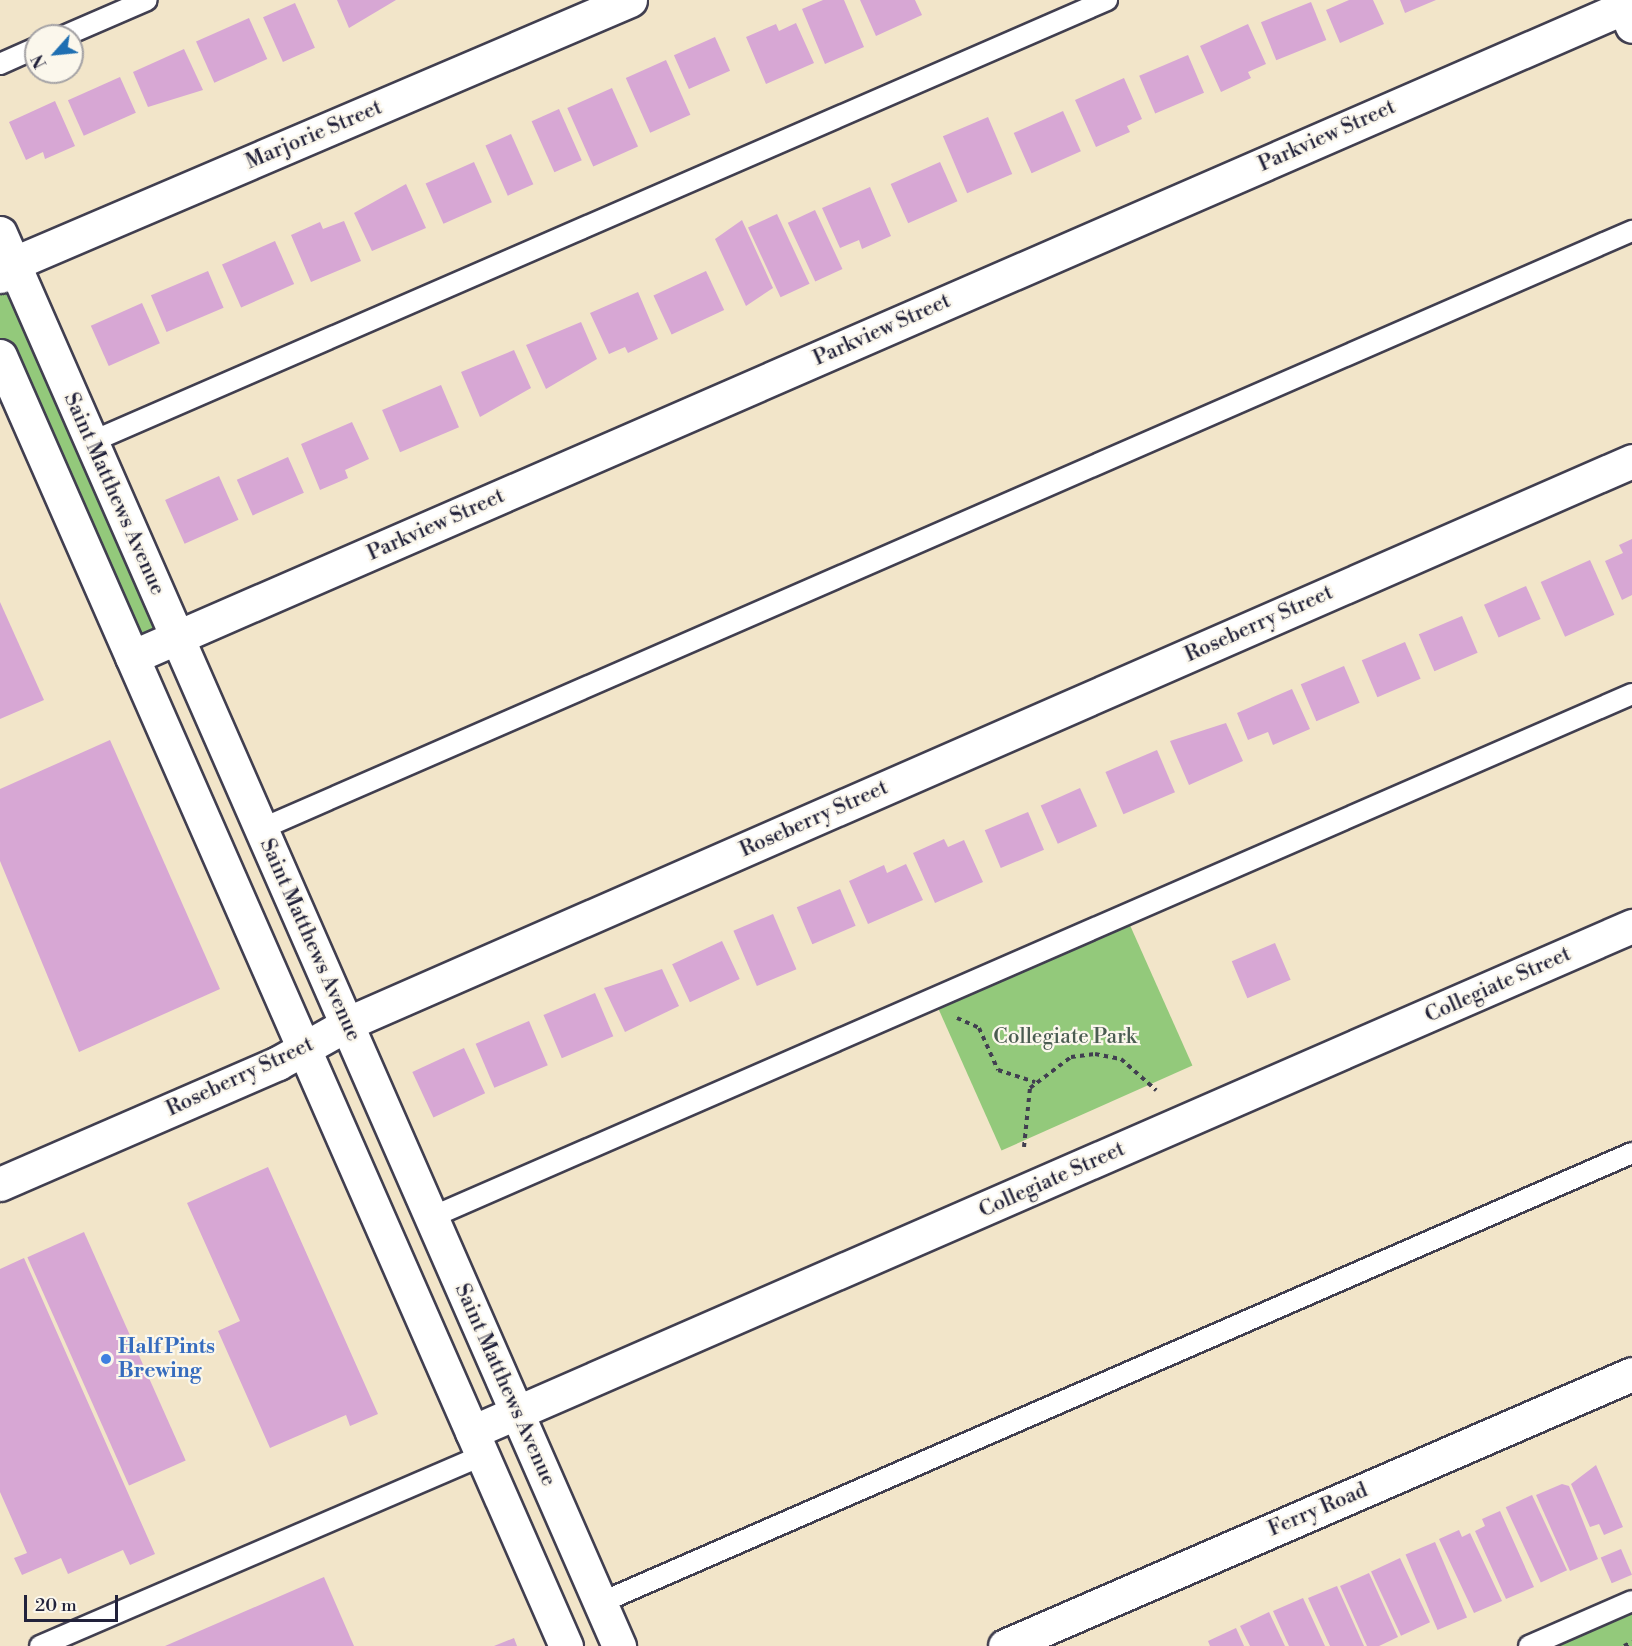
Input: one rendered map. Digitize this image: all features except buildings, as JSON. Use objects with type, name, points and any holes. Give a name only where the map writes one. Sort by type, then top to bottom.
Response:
[{"type":"street","name":"Marjorie Street","points":[[7,271],[630,0]]},
{"type":"street","name":"Parkview Street","points":[[132,657],[1627,9]]},
{"type":"street","name":"Saint Matthews Avenue","points":[[0,233],[7,271],[91,441],[619,1646]]},
{"type":"street","points":[[0,357],[566,1646]]},
{"type":"street","name":"Roseberry Street","points":[[0,1185],[304,1048],[346,1023],[1632,461]]},
{"type":"street","name":"Collegiate Street","points":[[477,1444],[517,1413],[1632,926]]},
{"type":"street","name":"Ferry Road","points":[[1005,1646],[1632,1374]]},
{"type":"lane","points":[[84,27],[147,0]]},
{"type":"lane","points":[[91,441],[1107,0]]},
{"type":"lane","points":[[0,64],[24,53]]},
{"type":"lane","points":[[261,829],[1632,231]]},
{"type":"lane","points":[[432,1217],[1632,694]]},
{"type":"lane","points":[[600,1603],[1632,1153]]},
{"type":"lane","points":[[40,1646],[477,1444]]},
{"type":"lane","points":[[1529,1646],[1632,1601]]},
{"type":"path","points":[[929,1000],[950,1019],[962,1017],[979,1028],[998,1070],[1035,1082]]},
{"type":"path","points":[[1024,1147],[1025,1115],[1035,1082],[1071,1057],[1095,1054],[1120,1059],[1156,1090]]},
{"type":"path","points":[[1624,1646],[1632,1642]]},
{"type":"green space","points":[[0,233],[177,638],[132,657],[0,356]]},
{"type":"green space","name":"Collegiate Park","points":[[1129,923],[1192,1066],[1002,1151],[938,1008]]},
{"type":"green space","points":[[1632,1601],[1632,1646],[1529,1646]]},
{"type":"place","name":"Half Pints Brewing","points":[[106,1359]]}]
